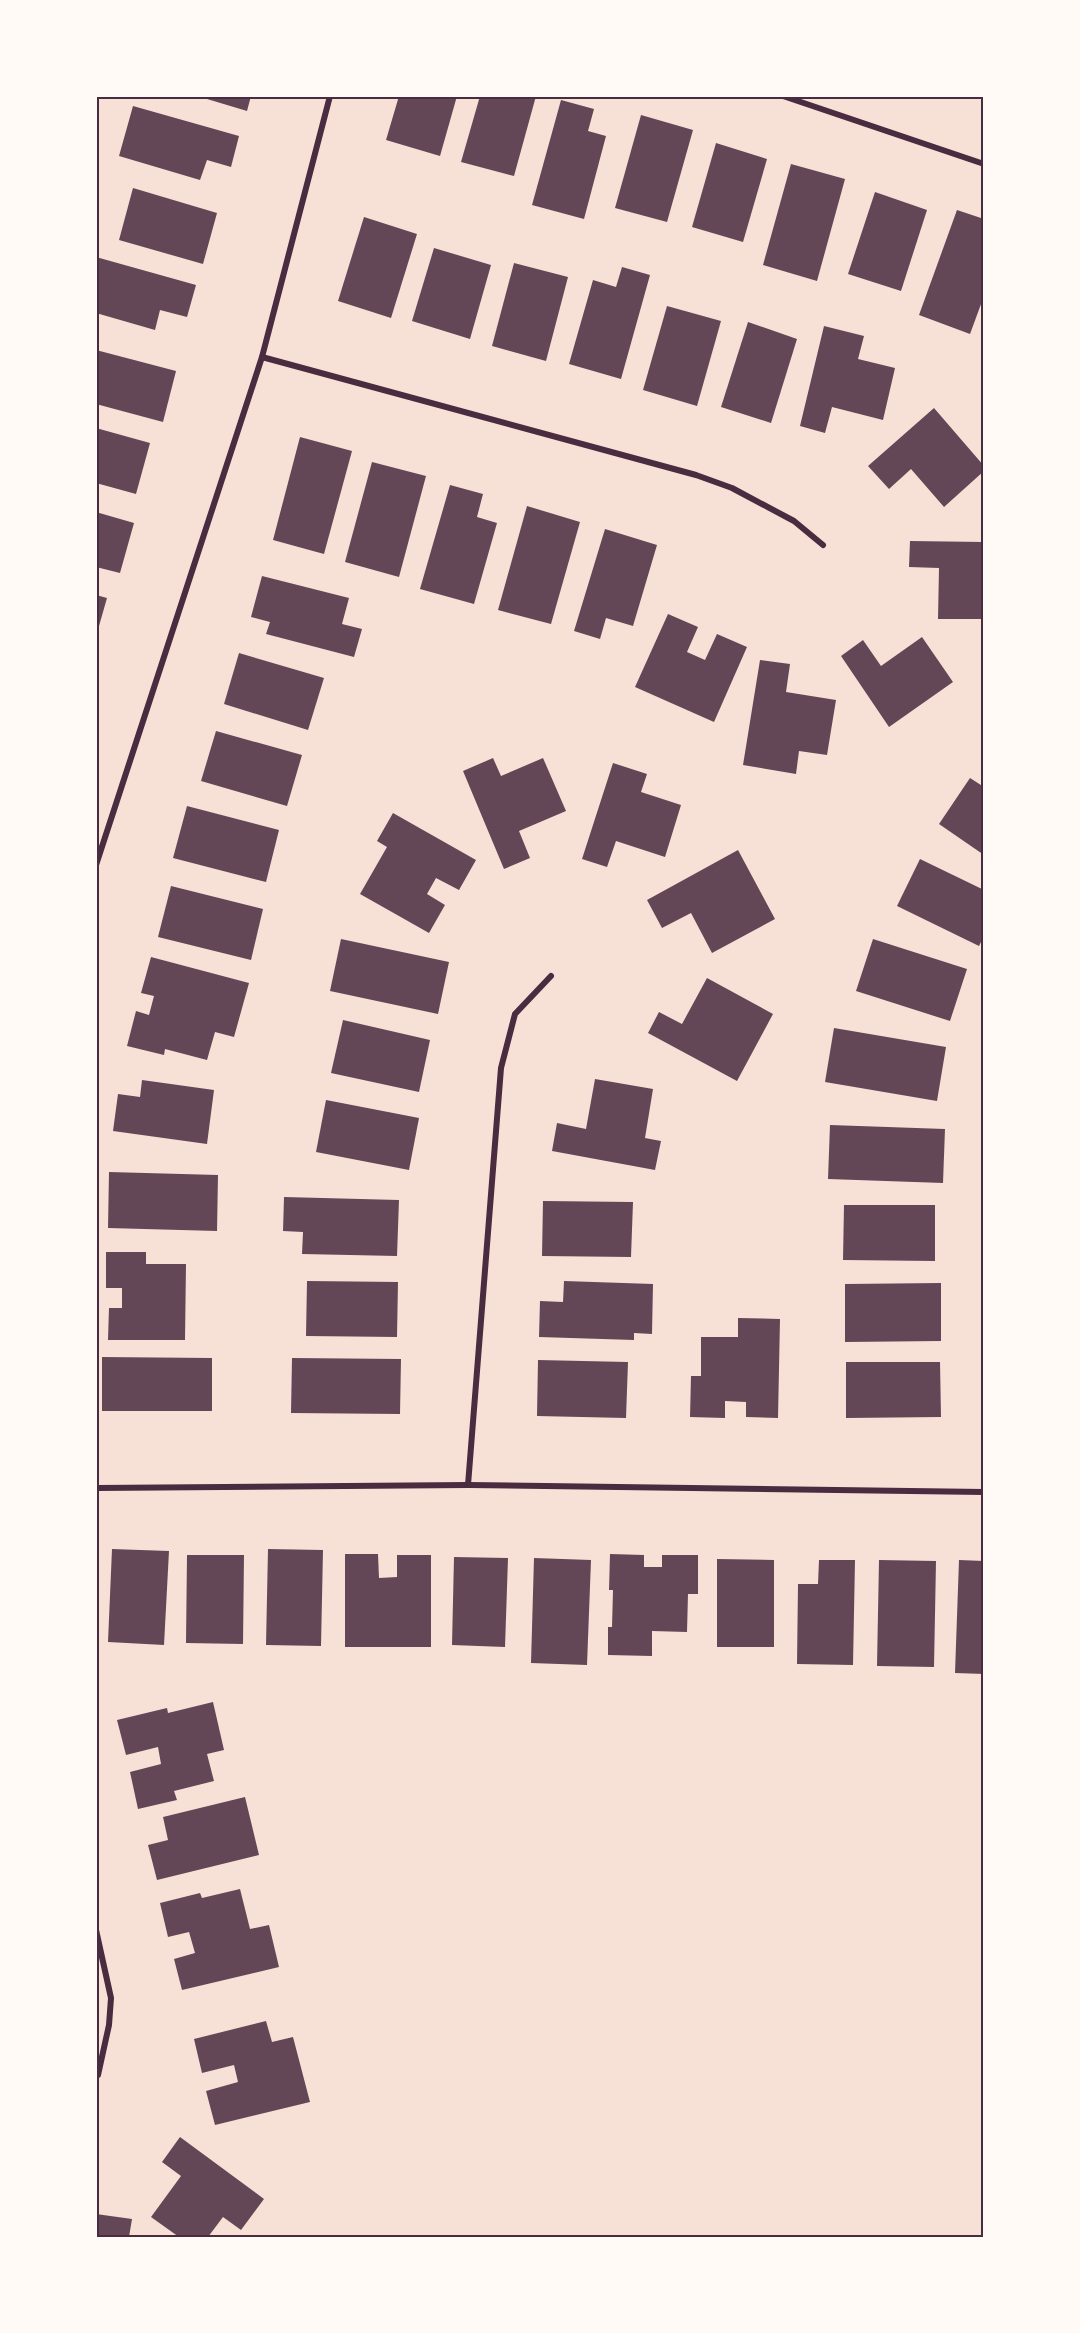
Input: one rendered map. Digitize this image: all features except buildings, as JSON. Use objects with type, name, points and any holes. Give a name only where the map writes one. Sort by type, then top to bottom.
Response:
[{"type":"street","points":[[96,865],[262,357],[330,96]]},
{"type":"street","points":[[783,96],[984,164]]},
{"type":"street","points":[[262,357],[696,475],[732,488],[794,521],[823,545]]},
{"type":"street","points":[[468,1485],[501,1068],[516,1014],[551,976]]},
{"type":"street","points":[[96,1488],[468,1485],[984,1492]]},
{"type":"street","points":[[96,1930],[111,1998],[109,2025],[98,2075]]}]
